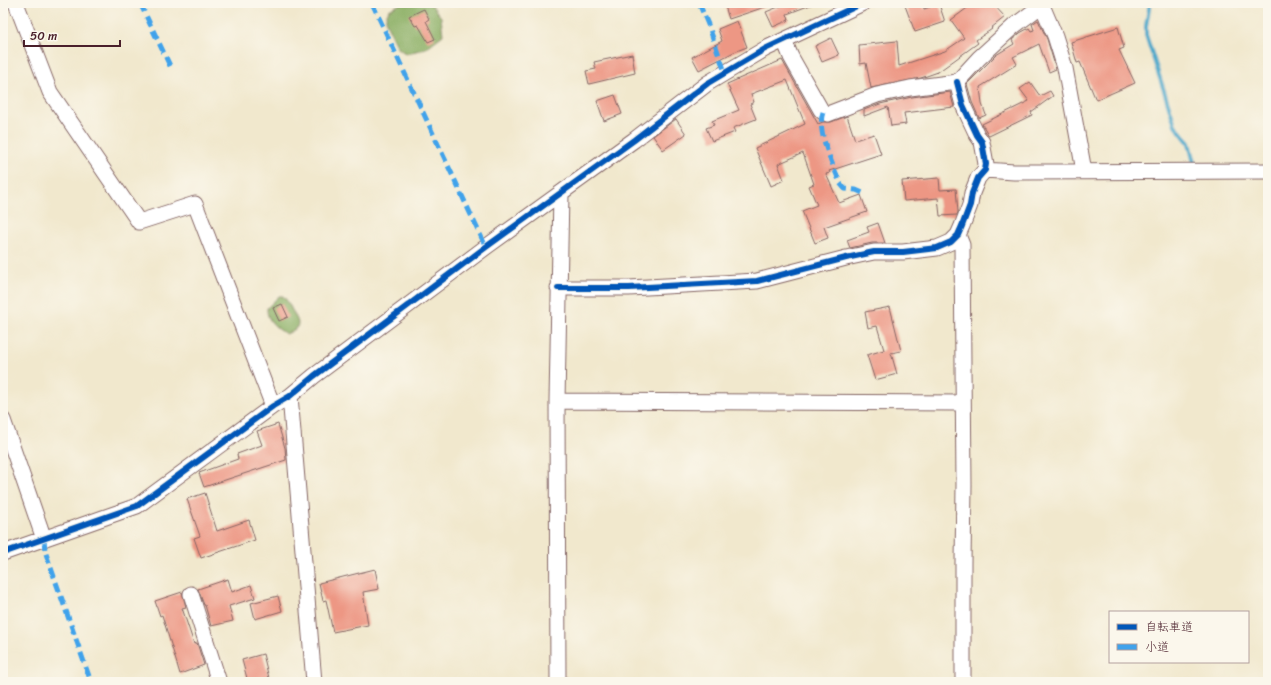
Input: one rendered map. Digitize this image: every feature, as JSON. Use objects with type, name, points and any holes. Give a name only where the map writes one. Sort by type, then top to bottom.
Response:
[{"type":"street","points":[[16,3],[50,92],[139,222],[195,204],[273,406]]},
{"type":"street","points":[[3,553],[137,506],[273,406],[290,396],[314,376],[480,252],[561,194],[708,83],[765,49],[863,3]]},
{"type":"street","points":[[784,40],[791,57],[823,112],[828,114],[862,100],[910,88],[957,82],[979,58],[1014,26],[1042,4],[1055,36],[1065,68],[1084,171]]},
{"type":"street","points":[[558,288],[629,288],[757,281],[874,252],[903,252],[937,248],[951,242],[958,235],[970,205],[972,192],[976,181],[985,170],[986,164],[982,142],[977,135],[963,105],[957,82]]},
{"type":"street","points":[[985,170],[1014,172],[1268,171]]},
{"type":"street","points":[[558,682],[557,401],[561,194]]},
{"type":"street","points":[[958,235],[962,245],[964,682]]},
{"type":"street","points":[[290,396],[314,682]]},
{"type":"street","points":[[557,401],[963,403]]},
{"type":"street","points":[[3,420],[44,539]]},
{"type":"street","points":[[191,594],[219,682]]},
{"type":"green space","points":[[402,3],[430,3],[441,17],[443,35],[426,48],[406,54],[398,48],[386,23],[386,16],[389,10]]},
{"type":"green space","points":[[279,296],[283,296],[286,299],[298,321],[297,327],[286,334],[272,323],[267,312],[267,308]]},
{"type":"building","points":[[724,3],[770,3],[771,5],[729,19]]},
{"type":"building","points":[[788,3],[813,4],[787,14],[789,20],[773,27],[766,12]]},
{"type":"building","points":[[904,3],[923,3],[924,9],[939,4],[945,22],[915,32]]},
{"type":"building","points":[[974,3],[992,3],[1005,17],[991,28],[992,29],[976,40],[978,43],[938,72],[921,78],[871,88],[866,63],[860,64],[859,45],[897,41],[899,66],[945,51],[964,38],[951,20]]},
{"type":"building","points":[[424,9],[429,19],[426,21],[435,39],[428,42],[418,25],[415,26],[409,16]]},
{"type":"building","points":[[1038,20],[1047,39],[1056,69],[1049,72],[1039,44],[1013,57],[1017,64],[980,87],[982,104],[986,115],[979,118],[972,102],[967,84],[996,55],[1014,44],[1012,40],[1020,33],[1029,28],[1031,31],[1034,30],[1032,24]]},
{"type":"building","points":[[737,21],[747,47],[699,70],[692,57],[722,41],[718,29]]},
{"type":"building","points":[[1118,27],[1124,48],[1119,50],[1135,83],[1096,100],[1080,62],[1077,63],[1071,42]]},
{"type":"building","points":[[831,38],[839,55],[822,62],[815,46]]},
{"type":"building","points":[[632,54],[635,73],[589,84],[586,71],[596,69],[594,62]]},
{"type":"building","points":[[782,60],[818,124],[823,122],[831,122],[847,116],[855,140],[874,134],[881,154],[829,171],[830,173],[826,174],[839,203],[861,195],[867,212],[824,227],[828,238],[815,243],[802,211],[817,205],[809,186],[814,184],[803,153],[778,164],[784,180],[771,186],[755,148],[805,124],[787,80],[751,94],[754,102],[750,104],[756,119],[733,128],[735,132],[712,141],[706,128],[714,125],[712,121],[739,110],[727,84]]},
{"type":"building","points":[[1030,82],[1040,96],[1050,91],[1053,96],[1031,112],[1032,115],[989,136],[982,124],[1029,101],[1020,89]]},
{"type":"building","points":[[950,92],[954,107],[904,113],[906,124],[891,126],[888,107],[864,116],[864,110],[880,104],[912,97]]},
{"type":"building","points":[[615,95],[622,114],[604,121],[597,101]]},
{"type":"building","points":[[676,119],[686,134],[663,150],[653,136]]},
{"type":"building","points":[[939,178],[940,190],[956,189],[957,215],[940,216],[938,198],[904,201],[902,181]]},
{"type":"building","points":[[878,223],[885,243],[872,243],[850,248],[847,240],[869,232],[867,227]]},
{"type":"building","points":[[282,304],[288,317],[279,321],[273,308]]},
{"type":"building","points":[[890,307],[901,351],[891,353],[897,374],[875,380],[867,355],[884,350],[877,326],[868,328],[865,312]]},
{"type":"building","points":[[278,424],[285,448],[286,460],[204,487],[199,473],[238,459],[237,454],[262,445],[257,431]]},
{"type":"building","points":[[205,493],[217,531],[249,520],[255,540],[201,558],[194,538],[200,536],[187,499]]},
{"type":"building","points":[[375,569],[379,589],[363,592],[368,625],[333,632],[326,600],[323,601],[319,583]]},
{"type":"building","points":[[228,579],[232,592],[251,585],[255,598],[229,606],[233,621],[211,626],[205,605],[198,589]]},
{"type":"building","points":[[182,592],[186,607],[182,608],[194,644],[197,643],[204,665],[180,674],[162,615],[160,616],[155,601]]},
{"type":"building","points":[[278,596],[282,611],[255,619],[251,603]]},
{"type":"building","points":[[263,654],[270,682],[248,682],[242,660]]},
{"type":"waterway","points":[[1150,3],[1146,35],[1175,125],[1189,143],[1195,167],[1197,167]]},
{"type":"marked path","points":[[140,3],[171,68]]},
{"type":"marked path","points":[[372,3],[486,247]]},
{"type":"marked path","points":[[699,3],[725,72]]},
{"type":"marked path","points":[[823,112],[821,120],[823,138],[840,183],[845,189],[856,190],[863,193]]},
{"type":"marked path","points":[[44,539],[45,551],[91,682]]},
{"type":"cycle path","points":[[3,553],[137,506],[273,406],[290,396],[314,376],[486,247],[634,140],[708,83],[765,49],[863,3]]},
{"type":"cycle path","points":[[558,288],[629,288],[757,281],[874,252],[903,252],[937,248],[951,242],[958,235],[970,205],[972,193],[978,178],[985,170],[986,164],[982,142],[977,135],[963,105],[957,82]]}]
